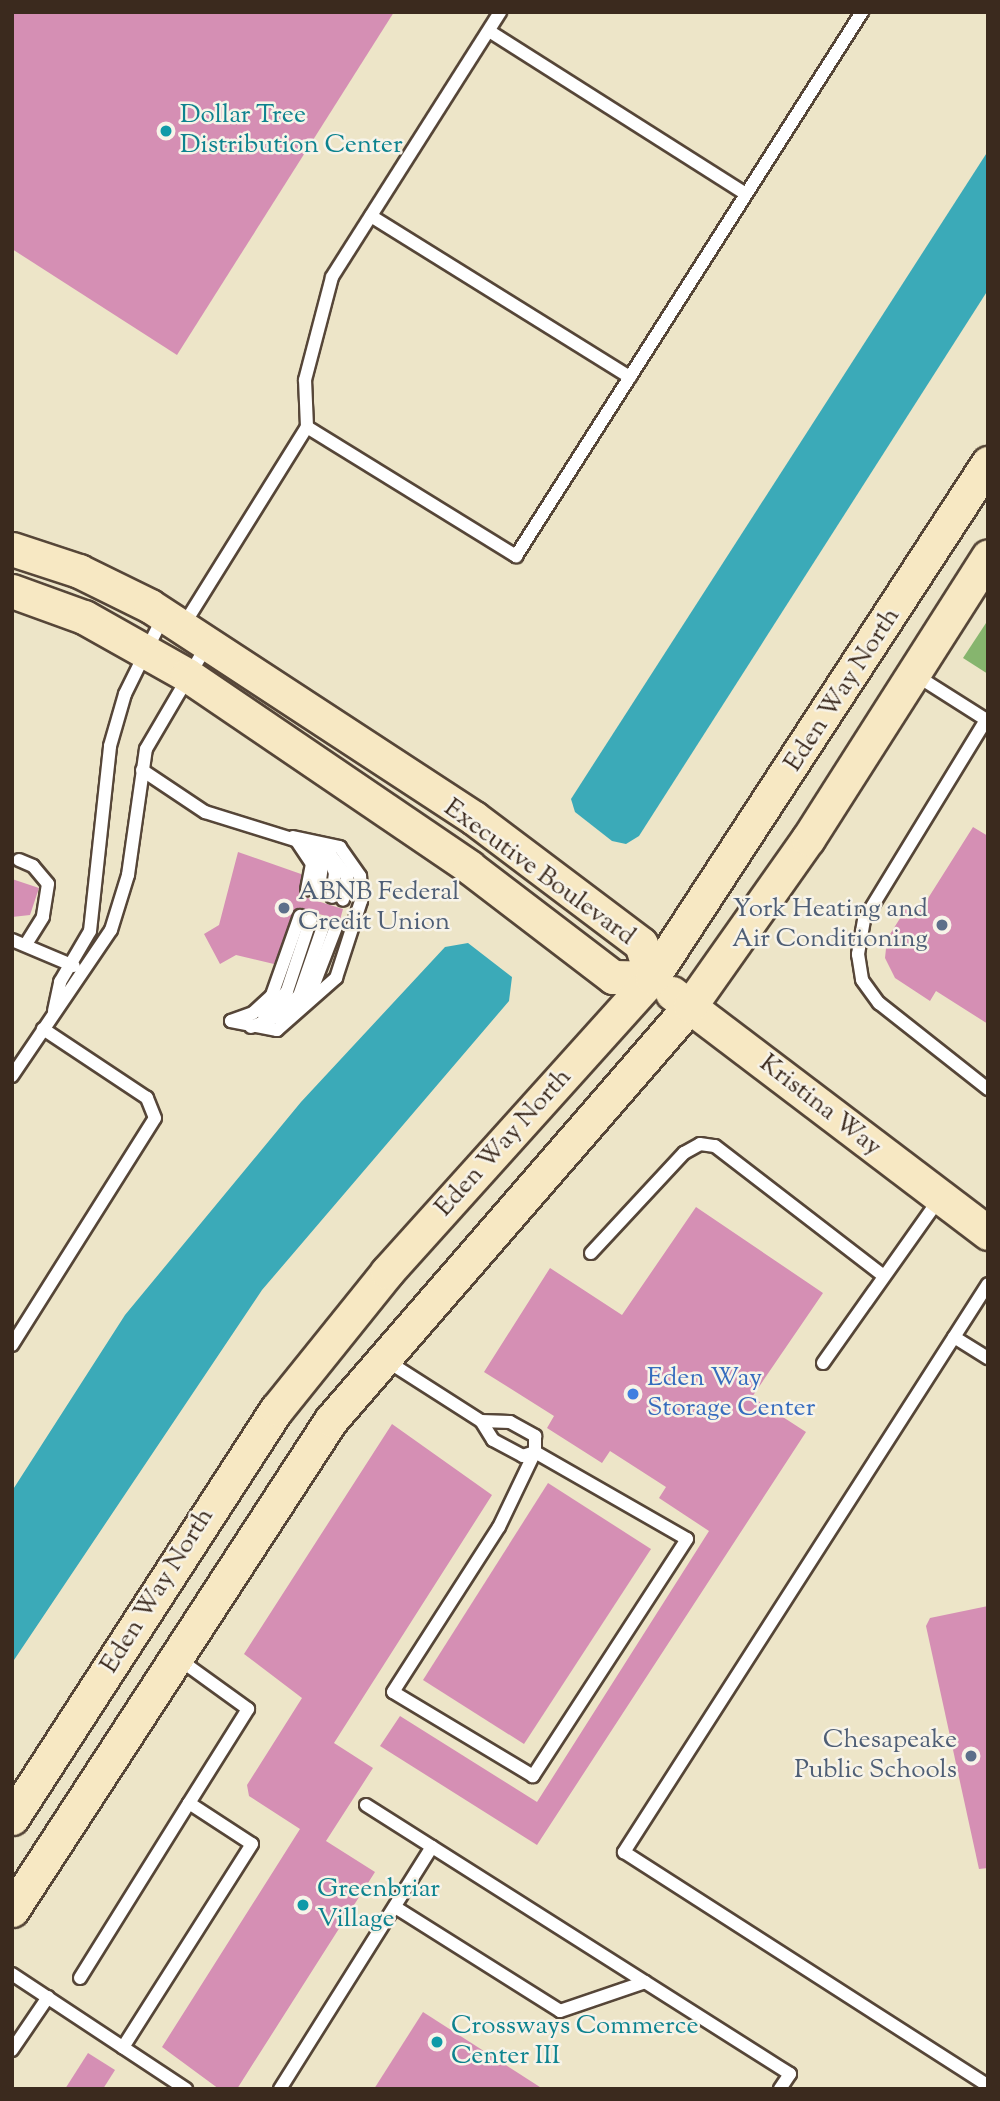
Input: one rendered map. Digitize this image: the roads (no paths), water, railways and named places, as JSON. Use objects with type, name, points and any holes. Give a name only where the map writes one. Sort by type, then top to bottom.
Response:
[{"type":"street","name":"Eden Way North","points":[[12,1818],[277,1409],[387,1272],[652,978],[988,463]]},
{"type":"street","name":"Executive Boulevard","points":[[12,549],[79,571],[186,627],[474,818],[638,941],[652,978],[613,977],[469,866],[146,649],[12,591]]},
{"type":"street","name":"Eden Way North","points":[[12,1910],[279,1495],[381,1357],[690,1006],[808,839],[988,556]]},
{"type":"street","name":"Kristina Way","points":[[652,978],[988,1233]]},
{"type":"lane","points":[[54,1011],[68,968],[86,942],[95,907],[110,746],[146,649],[186,627],[307,427],[305,380],[332,277],[500,12]]},
{"type":"lane","points":[[307,427],[516,556],[860,13]]},
{"type":"lane","points":[[489,31],[746,194]]},
{"type":"lane","points":[[371,216],[630,377]]},
{"type":"lane","points":[[12,1076],[54,1011],[97,956],[122,903],[146,749],[187,675],[186,627]]},
{"type":"lane","points":[[913,673],[987,721],[864,919],[858,954],[862,980],[879,1003],[988,1089]]},
{"type":"lane","points":[[142,770],[205,811],[345,851],[360,876],[361,901],[334,982],[284,1027],[246,1026]]},
{"type":"lane","points":[[293,837],[321,847],[333,864],[338,899]]},
{"type":"lane","points":[[293,837],[312,864],[313,891],[322,866],[306,842]]},
{"type":"lane","points":[[19,860],[33,866],[48,884],[43,917],[27,943]]},
{"type":"lane","points":[[246,1026],[253,1013],[272,995],[305,918]]},
{"type":"lane","points":[[246,1026],[278,1016],[299,996],[330,925]]},
{"type":"lane","points":[[12,940],[27,943],[68,968]]},
{"type":"lane","points":[[68,968],[97,956]]},
{"type":"lane","points":[[12,1345],[155,1118],[147,1098],[43,1029]]},
{"type":"lane","points":[[591,1253],[684,1153],[700,1144],[715,1146],[884,1276]]},
{"type":"lane","points":[[823,1363],[939,1198]]},
{"type":"lane","points":[[988,1284],[624,1852],[988,2087]]},
{"type":"lane","points":[[954,1337],[988,1357]]},
{"type":"lane","points":[[381,1357],[481,1421],[522,1428],[535,1436],[535,1452],[499,1527],[393,1692],[533,1776],[687,1539],[535,1452],[523,1456],[494,1440],[481,1421]]},
{"type":"lane","points":[[80,1978],[248,1709],[175,1656]]},
{"type":"lane","points":[[123,2047],[252,1844],[189,1803]]},
{"type":"lane","points":[[366,1805],[790,2074],[780,2089]]},
{"type":"lane","points":[[280,2089],[432,1847]]},
{"type":"lane","points":[[395,1907],[560,2011],[645,1982]]},
{"type":"lane","points":[[12,1974],[186,2089]]},
{"type":"lane","points":[[12,2050],[48,1997]]},
{"type":"water","points":[[988,151],[988,290],[639,836],[626,844],[612,841],[575,812],[571,799]]},
{"type":"water","points":[[468,943],[512,977],[509,1001],[262,1290],[12,1663],[12,1491],[125,1315],[301,1102],[445,947]]},
{"type":"place","name":"Dollar Tree Distribution Center","points":[[166,131]]},
{"type":"place","name":"ABNB Federal Credit Union","points":[[284,908]]},
{"type":"place","name":"York Heating and Air Conditioning","points":[[942,925]]},
{"type":"place","name":"Eden Way Storage Center","points":[[633,1394]]},
{"type":"place","name":"Chesapeake Public Schools","points":[[971,1756]]},
{"type":"place","name":"Greenbriar Village","points":[[303,1905]]},
{"type":"place","name":"Crossways Commerce Center III","points":[[437,2042]]}]
